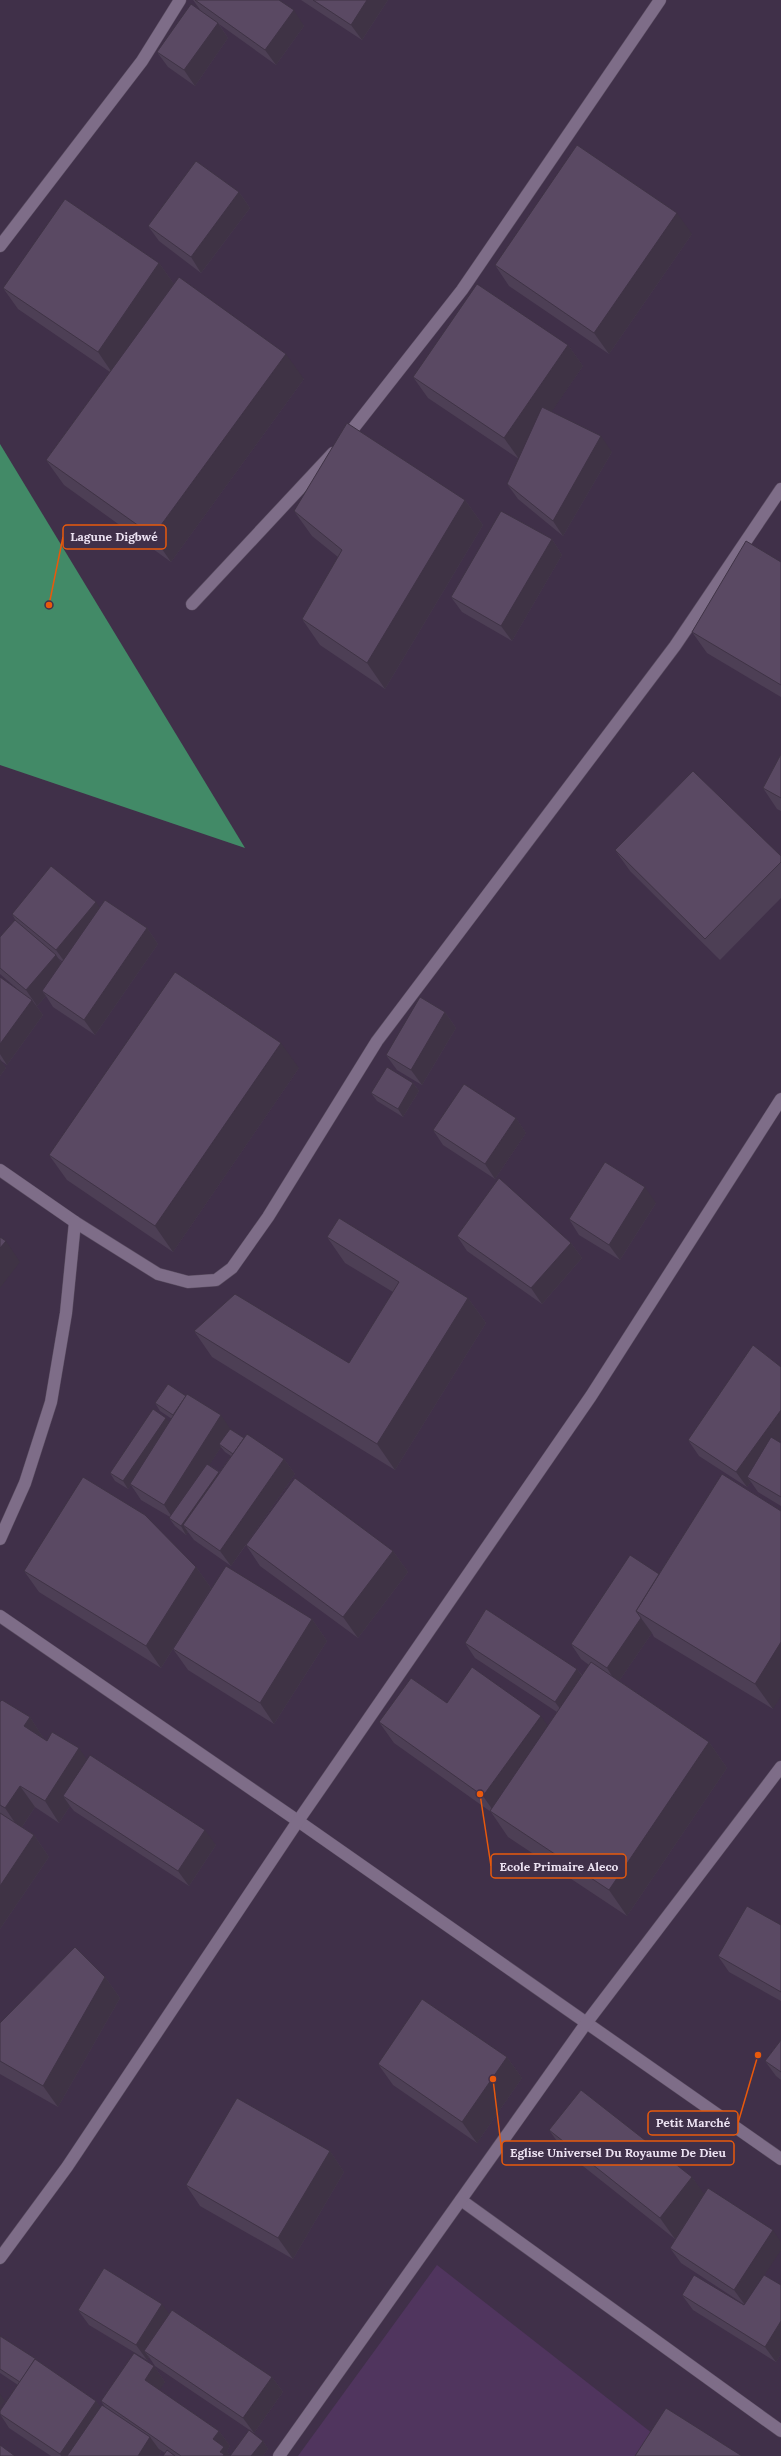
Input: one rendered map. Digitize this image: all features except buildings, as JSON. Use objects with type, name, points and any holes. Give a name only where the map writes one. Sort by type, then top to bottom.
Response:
[{"type":"street","points":[[0,246],[142,61],[180,0]]},
{"type":"street","points":[[192,604],[340,446],[462,290],[660,0]]},
{"type":"street","points":[[0,1170],[75,1222],[158,1274],[188,1282],[216,1280],[232,1268],[268,1217],[377,1041],[675,646],[781,490]]},
{"type":"street","points":[[0,2258],[67,2168],[298,1821],[591,1396],[781,1099]]},
{"type":"street","points":[[0,1539],[25,1483],[52,1402],[66,1313],[75,1222]]},
{"type":"street","points":[[0,1616],[298,1821],[781,2159]]},
{"type":"street","points":[[279,2456],[587,2022],[781,1767]]},
{"type":"street","points":[[461,2200],[781,2431]]},
{"type":"shaded area","points":[[0,444],[245,848],[0,765]]},
{"type":"shaded area","points":[[437,2265],[657,2437],[644,2456],[298,2456]]},
{"type":"place","name":"Lagune Digbwé","points":[[49,605]]},
{"type":"place","name":"Ecole Primaire Aleco","points":[[480,1794]]},
{"type":"place","name":"Petit Marché","points":[[758,2055]]},
{"type":"place","name":"Eglise Universel Du Royaume De Dieu","points":[[493,2079]]}]
